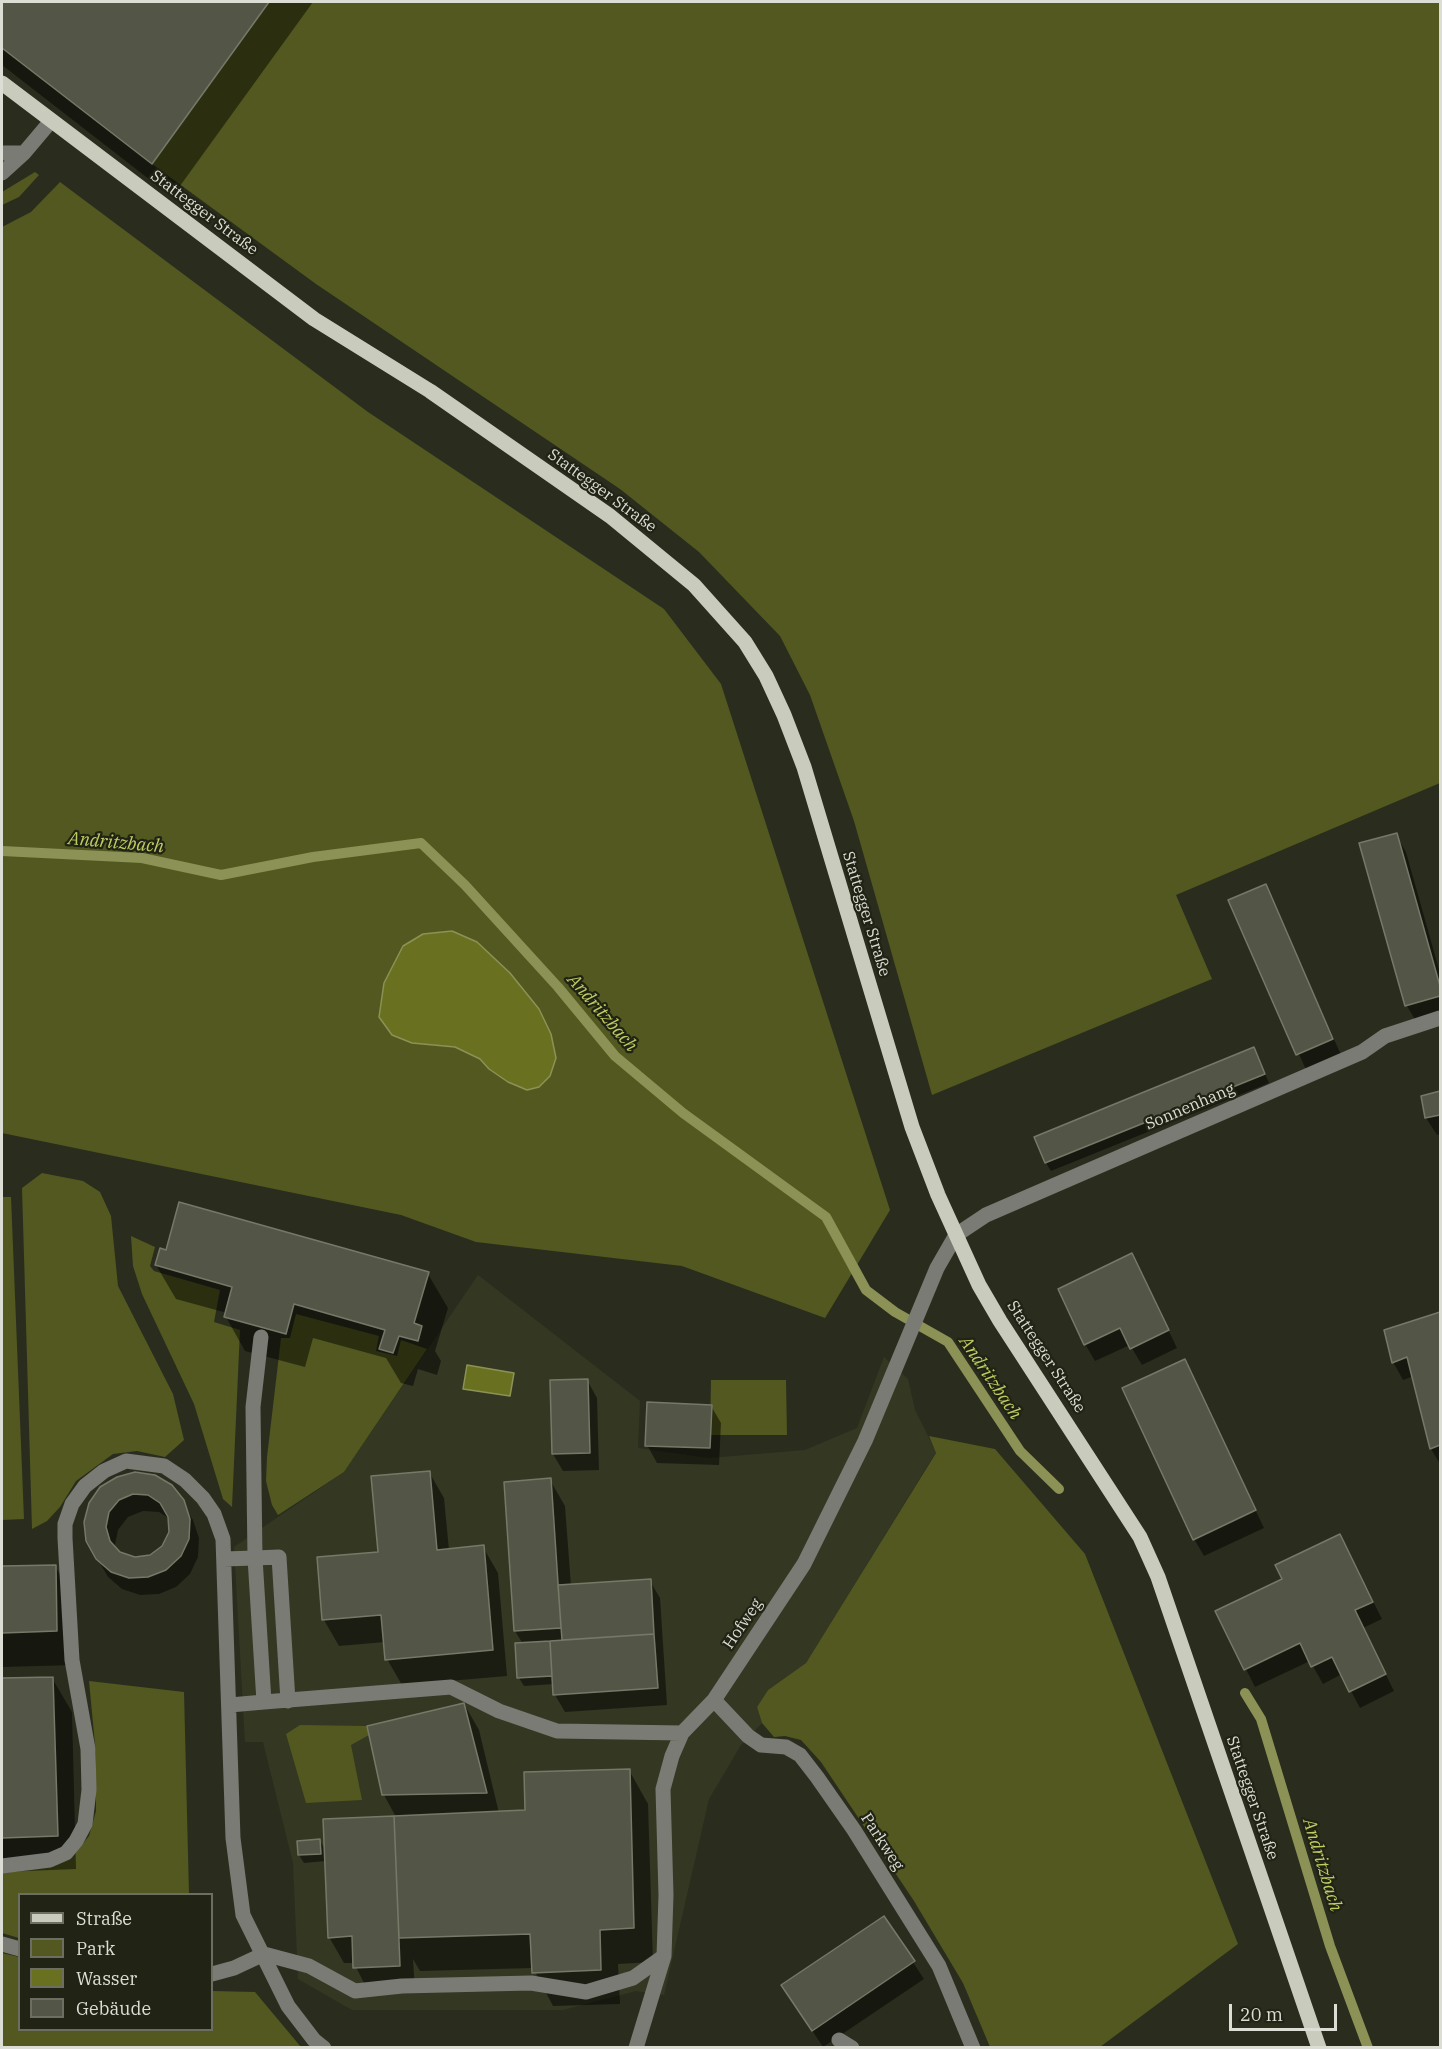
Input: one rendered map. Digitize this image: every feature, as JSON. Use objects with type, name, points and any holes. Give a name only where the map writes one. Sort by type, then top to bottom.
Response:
[{"type":"main road","name":"Stattegger Straße","points":[[2,83],[314,319],[430,391],[610,516],[694,585],[745,642],[780,705],[804,767],[912,1127],[956,1235],[1000,1321],[1140,1537],[1158,1577],[1319,2048]]},
{"type":"street","points":[[2,172],[24,153],[51,121]]},
{"type":"street","points":[[2,153],[24,153]]},
{"type":"street","name":"Sonnenhang","points":[[956,1235],[986,1215],[1352,1056],[1385,1036],[1440,1018]]},
{"type":"street","name":"Hofweg","points":[[638,2042],[664,1956],[666,1894],[663,1789],[672,1756],[682,1733],[714,1700],[804,1564],[865,1441],[937,1268],[956,1235]]},
{"type":"street","points":[[261,1337],[253,1407],[255,1558],[264,1702]]},
{"type":"street","points":[[2,1866],[50,1860],[66,1853],[85,1824],[89,1790],[88,1749],[72,1660],[64,1538],[65,1524],[72,1504],[85,1486],[126,1461],[164,1466],[185,1480],[214,1514],[223,1539],[233,1838],[243,1915],[288,2006],[314,2040],[324,2048]]},
{"type":"street","points":[[224,1559],[279,1557],[288,1701]]},
{"type":"street","points":[[230,1705],[452,1688],[499,1712],[557,1731],[682,1733]]},
{"type":"street","name":"Parkweg","points":[[714,1700],[747,1736],[761,1745],[786,1747],[800,1755],[817,1777],[854,1830],[939,1966],[973,2048]]},
{"type":"street","points":[[2,1944],[18,1948]]},
{"type":"street","points":[[213,1974],[234,1968],[264,1954],[309,1966],[355,1991],[402,1986],[531,1983],[586,1992],[633,1978],[664,1956]]},
{"type":"street","points":[[621,2048],[638,2042]]},
{"type":"shaded area","points":[[478,1275],[640,1401],[638,1448],[709,1458],[805,1450],[857,1428],[884,1357],[908,1379],[915,1410],[936,1452],[806,1663],[768,1690],[757,1707],[762,1723],[741,1745],[709,1799],[664,1995],[636,1991],[563,2010],[352,2010],[298,1979],[293,1863],[263,1742],[245,1742],[234,1547],[344,1472]]},
{"type":"green space","points":[[269,2],[1440,2],[1440,783],[1176,895],[1212,979],[932,1095],[854,821],[810,695],[780,636],[699,552],[620,489],[316,284],[152,164]]},
{"type":"green space","points":[[35,172],[39,175],[19,197],[2,205],[2,192]]},
{"type":"green space","points":[[60,182],[368,412],[664,609],[721,684],[890,1210],[825,1318],[682,1266],[476,1242],[401,1215],[2,1133],[2,227],[31,212]],"holes":[[[403,946],[489,1069],[480,1059],[455,1047],[412,1043],[379,1017],[384,983]]]},
{"type":"green space","points":[[42,1173],[83,1181],[100,1192],[111,1216],[118,1286],[173,1394],[184,1440],[165,1457],[137,1451],[113,1454],[76,1481],[60,1507],[47,1521],[32,1529],[22,1188]]},
{"type":"green space","points":[[2,1197],[11,1197],[24,1519],[2,1520]]},
{"type":"green space","points":[[131,1236],[155,1247],[150,1266],[154,1271],[220,1290],[214,1322],[240,1330],[232,1507],[223,1499],[194,1404],[142,1294],[133,1266]]},
{"type":"green space","points":[[296,1314],[379,1336],[376,1351],[397,1356],[401,1340],[427,1349],[344,1472],[278,1515],[272,1505],[266,1481],[267,1457],[281,1338],[290,1338]]},
{"type":"green space","points":[[711,1380],[786,1380],[787,1435],[710,1435]]},
{"type":"green space","points":[[929,1436],[995,1449],[1085,1554],[1238,1944],[1100,2047],[990,2047],[963,1983],[914,1901],[821,1762],[801,1740],[785,1736],[774,1737],[762,1723],[757,1707],[768,1690],[806,1663],[936,1453]]},
{"type":"green space","points":[[89,1681],[184,1692],[189,1893],[18,1893],[18,1938],[2,1933],[2,1873],[50,1867],[72,1857],[89,1836],[96,1811],[96,1755]]},
{"type":"green space","points":[[300,1725],[367,1726],[369,1735],[351,1745],[362,1800],[306,1803],[286,1734]]},
{"type":"green space","points":[[2,1953],[18,1957],[18,2031],[213,2031],[213,1991],[255,1992],[301,2047],[2,2047]]},
{"type":"water","points":[[452,931],[477,942],[510,973],[539,1009],[551,1034],[556,1058],[550,1076],[539,1087],[527,1090],[508,1082],[489,1069],[480,1059],[455,1047],[412,1043],[392,1035],[379,1017],[384,983],[403,946],[423,934]]},
{"type":"water","points":[[467,1365],[514,1373],[510,1396],[463,1389]]},
{"type":"building","points":[[2,2],[269,2],[152,164],[2,48]]},
{"type":"building","points":[[1397,833],[1440,986],[1440,996],[1405,1006],[1359,843]]},
{"type":"building","points":[[1266,884],[1333,1039],[1296,1055],[1228,900]]},
{"type":"building","points":[[1254,1047],[1265,1074],[1045,1163],[1034,1137]]},
{"type":"building","points":[[1440,1091],[1440,1115],[1425,1118],[1421,1096]]},
{"type":"building","points":[[179,1202],[429,1272],[414,1323],[422,1326],[418,1341],[399,1336],[393,1353],[379,1349],[385,1330],[294,1304],[286,1334],[224,1317],[232,1287],[155,1265],[160,1248],[166,1250]]},
{"type":"building","points":[[1132,1253],[1169,1330],[1130,1349],[1120,1328],[1084,1345],[1058,1289]]},
{"type":"building","points":[[1440,1312],[1440,1445],[1430,1449],[1407,1357],[1392,1363],[1384,1330]]},
{"type":"building","points":[[1185,1359],[1256,1510],[1193,1540],[1122,1388]]},
{"type":"building","points":[[588,1379],[590,1453],[552,1454],[550,1380]]},
{"type":"building","points":[[647,1402],[712,1405],[710,1448],[645,1446]]},
{"type":"building","points":[[430,1471],[437,1550],[484,1545],[493,1650],[385,1660],[381,1615],[322,1620],[317,1557],[378,1552],[371,1476]]},
{"type":"building","points":[[135,1472],[155,1475],[172,1485],[184,1500],[190,1519],[189,1539],[181,1556],[166,1570],[148,1577],[129,1578],[111,1572],[96,1559],[86,1541],[84,1522],[89,1503],[100,1487],[117,1477]],"holes":[[[133,1494],[148,1495],[160,1503],[168,1517],[169,1532],[162,1546],[150,1555],[135,1557],[120,1552],[110,1541],[106,1527],[109,1512],[119,1500]]]},
{"type":"building","points":[[551,1478],[561,1628],[514,1631],[504,1482]]},
{"type":"building","points":[[1340,1534],[1373,1602],[1355,1610],[1386,1674],[1349,1692],[1332,1657],[1311,1667],[1300,1643],[1244,1670],[1215,1611],[1282,1579],[1275,1565]]},
{"type":"building","points":[[56,1565],[57,1631],[2,1633],[2,1566]]},
{"type":"building","points":[[651,1579],[654,1634],[562,1640],[558,1585]]},
{"type":"building","points":[[654,1634],[658,1688],[553,1695],[550,1641]]},
{"type":"building","points":[[550,1641],[552,1676],[517,1678],[515,1643]]},
{"type":"building","points":[[53,1677],[58,1836],[2,1838],[2,1678]]},
{"type":"building","points":[[464,1703],[487,1793],[382,1795],[367,1726]]},
{"type":"building","points":[[630,1769],[634,1928],[600,1930],[601,1970],[532,1973],[530,1934],[399,1938],[394,1816],[525,1810],[524,1772]]},
{"type":"building","points":[[394,1816],[400,1966],[353,1968],[352,1936],[328,1938],[323,1819]]},
{"type":"building","points":[[320,1839],[321,1854],[298,1855],[297,1841]]},
{"type":"building","points":[[884,1916],[915,1961],[812,2031],[781,1985]]},
{"type":"waterway","name":"Andritzbach","points":[[2,851],[142,858],[221,875],[313,857],[421,843],[465,885],[558,987],[615,1056],[683,1113],[826,1217],[866,1290],[895,1312],[948,1342],[1020,1451],[1059,1489]]},
{"type":"waterway","name":"Andritzbach","points":[[1245,1693],[1261,1719],[1330,1946],[1368,2048]]}]
